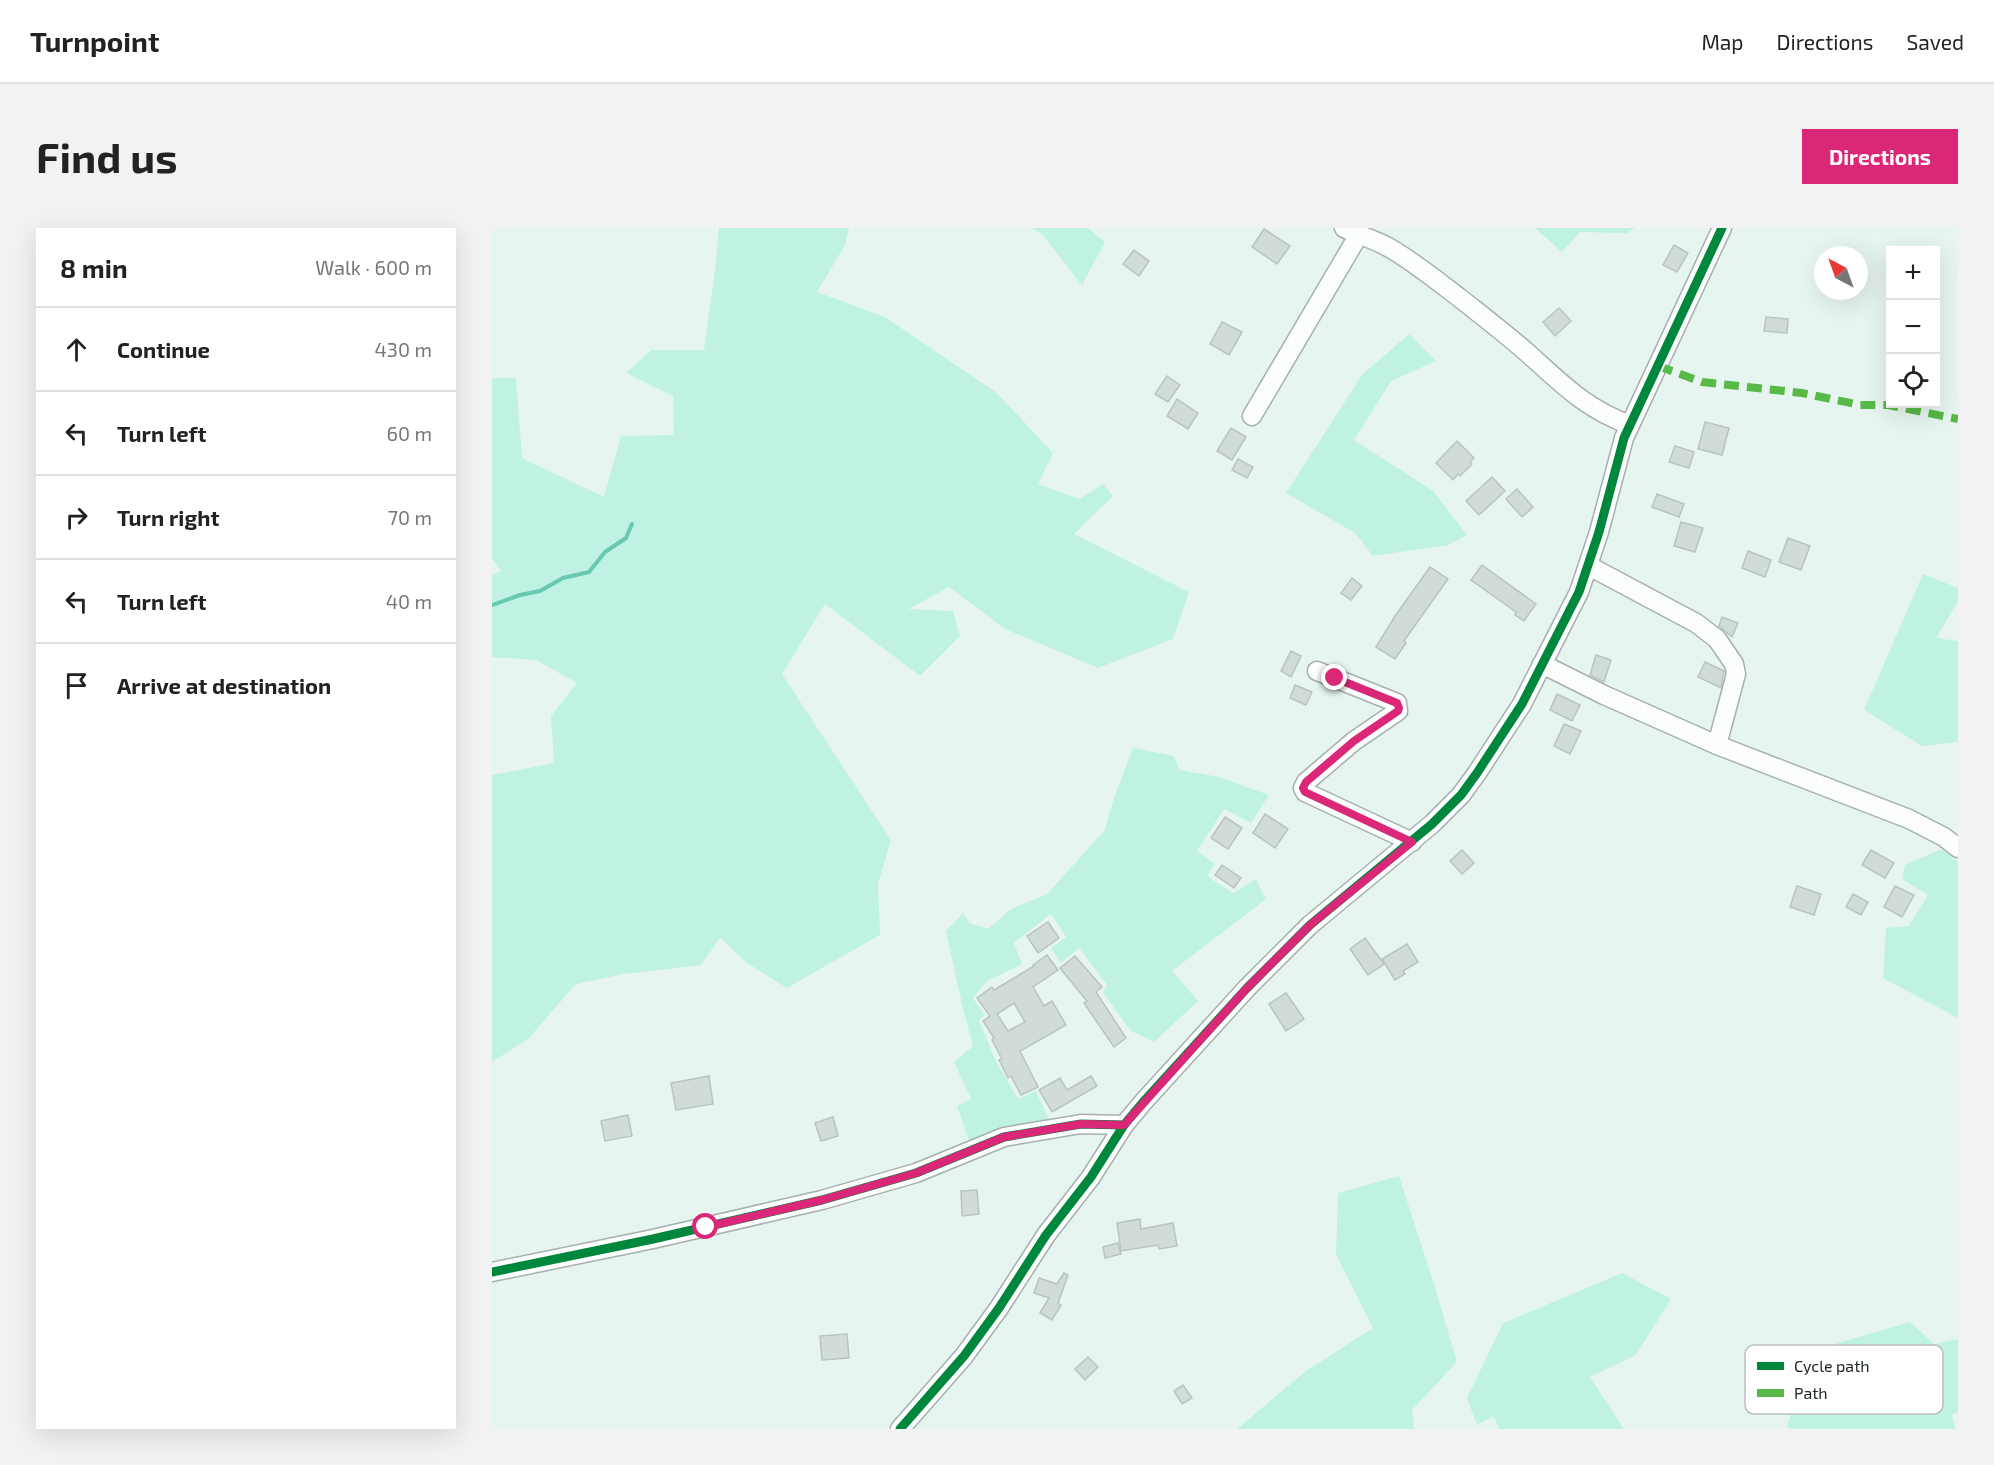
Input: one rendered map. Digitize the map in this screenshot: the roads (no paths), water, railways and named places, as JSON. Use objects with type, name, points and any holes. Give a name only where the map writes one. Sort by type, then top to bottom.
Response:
[{"type":"street","points":[[900,1429],[970,1348],[999,1308],[1040,1243],[1091,1177],[1124,1125],[1247,988],[1310,925],[1442,816],[1477,773],[1522,704],[1575,599],[1589,566],[1619,454],[1630,425],[1722,228]]},
{"type":"street","points":[[1252,416],[1351,232],[1386,246],[1461,298],[1591,408],[1630,425]]},
{"type":"street","points":[[1589,566],[1696,623],[1717,639],[1734,664],[1736,674],[1717,745]]},
{"type":"street","points":[[1542,664],[1604,695],[1717,745],[1909,819],[1944,837],[1958,848]]},
{"type":"street","points":[[1317,671],[1397,703],[1399,708],[1398,711],[1354,741],[1306,782],[1303,788],[1305,792],[1412,842]]},
{"type":"street","points":[[492,1272],[642,1242],[822,1200],[916,1173],[1004,1137],[1081,1124],[1124,1125]]},
{"type":"waterway","points":[[492,605],[540,591],[563,578],[589,572],[605,552],[626,538],[632,524]]}]
